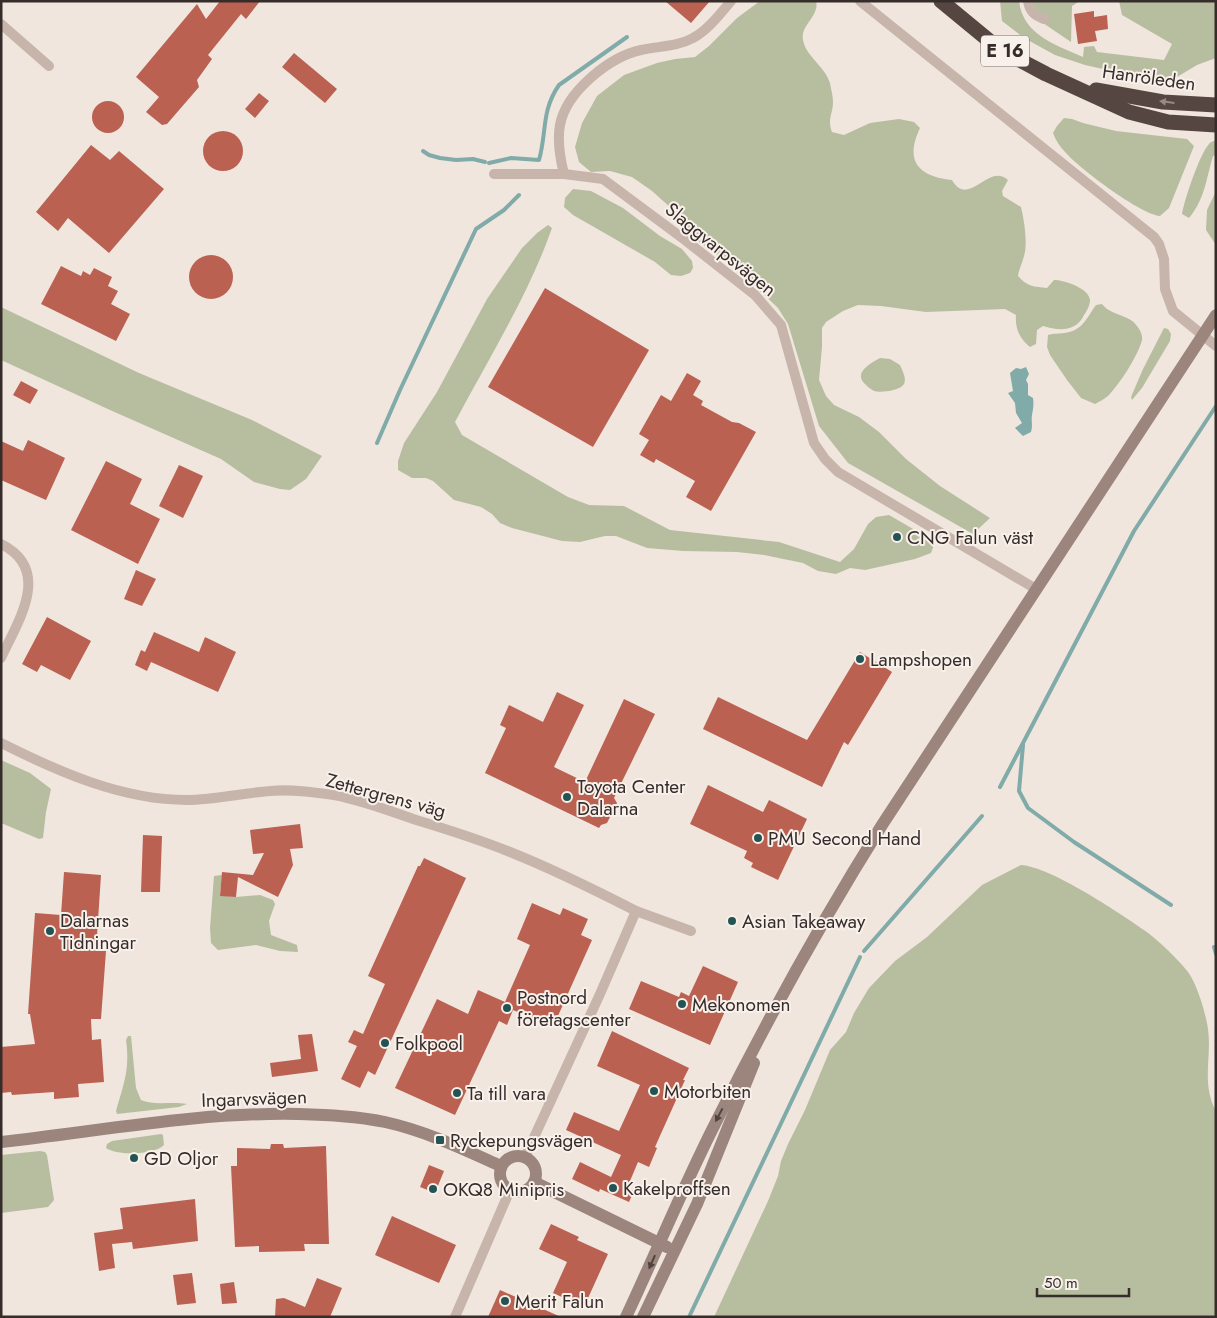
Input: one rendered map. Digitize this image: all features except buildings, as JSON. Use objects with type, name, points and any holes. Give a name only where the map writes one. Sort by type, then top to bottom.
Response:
[{"type":"highway","name":"Hanröleden","points":[[941,1],[1012,56],[1046,74],[1129,112],[1186,124],[1216,125]]},
{"type":"highway","name":"Hanröleden","points":[[1077,87],[1163,102],[1216,105]]},
{"type":"main road","points":[[626,1317],[714,1125],[782,994],[834,903],[877,833],[1036,588],[1216,315]]},
{"type":"main road","points":[[643,1317],[700,1196],[782,994]]},
{"type":"main road","name":"Ingarvsvägen","points":[[1,1142],[245,1114],[315,1114],[355,1117],[404,1127],[457,1146],[501,1166]]},
{"type":"main road","points":[[511,1157],[525,1157],[534,1165],[536,1176],[534,1182],[526,1190],[518,1192],[510,1190],[505,1187],[500,1177],[501,1166],[511,1157]]},
{"type":"main road","points":[[534,1182],[674,1250]]},
{"type":"street","points":[[564,174],[559,154],[560,125],[568,102],[578,91],[604,66],[618,58],[639,50],[670,46],[694,38],[731,1]]},
{"type":"street","points":[[860,1],[1154,236],[1164,259],[1165,289],[1173,311],[1216,346]]},
{"type":"street","points":[[1028,1],[1031,11],[1035,16],[1044,19]]},
{"type":"street","points":[[1,24],[49,66]]},
{"type":"street","name":"Slaggvarpsvägen","points":[[494,174],[564,174],[603,179],[692,245],[754,295],[782,325],[814,443],[825,459],[838,472],[1036,588]]},
{"type":"street","points":[[1,544],[14,551],[20,558],[28,576],[29,588],[25,606],[1,658]]},
{"type":"street","name":"Zettergrens väg","points":[[1,743],[36,761],[130,794],[186,800],[271,791],[301,791],[336,796],[512,852],[584,884],[636,911]]},
{"type":"street","points":[[525,1157],[636,911],[691,931]]},
{"type":"street","points":[[455,1317],[510,1190]]},
{"type":"green space","points":[[760,1],[816,1],[815,11],[804,30],[803,40],[808,51],[828,77],[830,83],[833,100],[830,120],[832,132],[844,135],[870,123],[899,119],[914,122],[920,128],[915,140],[914,158],[923,171],[940,178],[952,180],[958,188],[965,190],[993,176],[1001,176],[1008,180],[1002,191],[1003,196],[1021,207],[1025,231],[1026,245],[1018,276],[1028,284],[1043,288],[1047,288],[1054,280],[1064,281],[1081,288],[1089,296],[1088,308],[1081,321],[1066,329],[1043,326],[1037,330],[1036,344],[1030,347],[1023,340],[1019,332],[1016,324],[1016,315],[1005,309],[926,312],[858,305],[843,311],[826,322],[822,328],[819,380],[826,396],[834,405],[859,417],[879,432],[906,459],[940,486],[990,518],[973,534],[848,463],[819,426],[788,324],[778,308],[738,270],[687,233],[676,219],[671,208],[652,191],[632,177],[610,171],[591,172],[579,162],[575,147],[582,123],[597,96],[624,75],[657,63],[695,57],[737,18]]},
{"type":"green space","points":[[1000,1],[1019,1],[1027,22],[1042,37],[1083,57],[1084,47],[1094,46],[1097,52],[1164,60],[1172,44],[1122,15],[1119,1],[1216,1],[1216,58],[1197,65],[1172,80],[1157,81],[1085,65],[1055,55],[1024,38],[1002,21]]},
{"type":"green space","points":[[1032,1],[1080,1],[1072,6],[1071,42],[1043,23]]},
{"type":"green space","points":[[1064,118],[1116,131],[1187,139],[1194,146],[1169,208],[1160,216],[1139,208],[1111,190],[1073,160],[1062,148],[1053,133]]},
{"type":"green space","points":[[1216,140],[1216,155],[1213,156],[1202,196],[1189,218],[1182,214],[1189,189],[1205,149]]},
{"type":"green space","points":[[573,189],[591,191],[623,208],[660,236],[682,249],[692,261],[693,268],[690,273],[681,276],[671,275],[655,262],[573,215],[564,207],[565,198]]},
{"type":"green space","points":[[1216,191],[1216,245],[1206,230],[1207,210]]},
{"type":"green space","points":[[548,225],[552,228],[532,277],[455,422],[462,435],[568,497],[589,505],[624,506],[670,530],[779,542],[840,562],[854,549],[868,524],[876,517],[889,515],[927,537],[934,545],[931,553],[915,559],[865,570],[850,568],[836,574],[818,571],[803,563],[764,555],[647,548],[616,536],[605,536],[580,542],[562,541],[500,523],[492,514],[481,507],[454,500],[433,481],[426,478],[412,478],[398,470],[398,461],[404,443],[437,392],[487,299],[522,248]]},
{"type":"green space","points":[[1102,304],[1110,311],[1134,322],[1142,334],[1142,338],[1140,347],[1128,370],[1108,396],[1095,404],[1081,398],[1050,355],[1047,347],[1048,335],[1070,332],[1076,329],[1084,323],[1096,305]]},
{"type":"green space","points":[[1,307],[139,373],[252,420],[322,456],[306,479],[290,490],[254,482],[221,459],[1,360]]},
{"type":"green space","points":[[1164,328],[1168,329],[1171,334],[1170,341],[1142,388],[1132,400],[1131,397],[1143,369]]},
{"type":"green space","points":[[880,358],[890,359],[900,365],[905,379],[902,386],[890,391],[877,392],[864,383],[861,379],[862,372],[868,365]]},
{"type":"green space","points":[[1,760],[30,773],[51,789],[43,838],[39,839],[1,823]]},
{"type":"green space","points":[[1021,865],[1049,873],[1102,902],[1144,930],[1178,961],[1188,972],[1195,984],[1208,1029],[1208,1080],[1209,1090],[1216,1111],[1216,1317],[714,1317],[768,1201],[778,1176],[781,1161],[830,1050],[846,1032],[854,1013],[869,988],[895,961],[927,937],[982,885]]},
{"type":"green space","points":[[222,875],[220,895],[236,897],[260,895],[273,900],[275,904],[269,921],[271,935],[297,945],[298,952],[280,951],[256,945],[218,950],[211,943],[210,928],[214,876]]},
{"type":"green space","points":[[128,1036],[131,1036],[136,1088],[141,1100],[152,1103],[187,1104],[179,1107],[117,1114],[116,1111],[127,1068],[126,1040]]},
{"type":"green space","points":[[163,1135],[164,1145],[152,1151],[127,1153],[111,1151],[106,1148],[107,1144],[112,1141]]},
{"type":"green space","points":[[45,1152],[47,1155],[54,1200],[48,1207],[1,1213],[1,1155]]},
{"type":"water","points":[[1026,367],[1029,374],[1026,380],[1028,395],[1033,398],[1033,405],[1031,432],[1023,436],[1015,428],[1022,423],[1016,413],[1015,403],[1008,393],[1013,391],[1010,373],[1016,368]]},
{"type":"waterway","points":[[489,163],[511,158],[539,160],[549,104],[559,85],[627,37]]},
{"type":"waterway","points":[[423,151],[440,158],[456,160],[473,159],[485,162]]},
{"type":"waterway","points":[[377,443],[476,229],[504,210],[519,195]]},
{"type":"waterway","points":[[1000,787],[1134,531],[1216,406]]},
{"type":"waterway","points":[[1023,745],[1019,791],[1028,808],[1074,842],[1171,905]]},
{"type":"waterway","points":[[864,951],[982,816]]},
{"type":"waterway","points":[[1214,947],[1216,954]]},
{"type":"waterway","points":[[689,1317],[860,957]]},
{"type":"place","name":"CNG Falun väst","points":[[897,537]]},
{"type":"place","name":"Lampshopen","points":[[860,659]]},
{"type":"place","name":"Toyota Center Dalarna","points":[[567,797]]},
{"type":"place","name":"PMU Second Hand","points":[[758,838]]},
{"type":"place","name":"Asian Takeaway","points":[[732,921]]},
{"type":"place","name":"Dalarnas Tidningar","points":[[50,931]]},
{"type":"place","name":"Mekonomen","points":[[682,1004]]},
{"type":"place","name":"Postnord företagscenter","points":[[507,1008]]},
{"type":"place","name":"Folkpool","points":[[385,1043]]},
{"type":"place","name":"Motorbiten","points":[[654,1091]]},
{"type":"place","name":"Ta till vara","points":[[457,1093]]},
{"type":"place","name":"Ryckepungsvägen","points":[[440,1140]]},
{"type":"place","name":"GD Oljor","points":[[134,1158]]},
{"type":"place","name":"Kakelproffsen","points":[[613,1188]]},
{"type":"place","name":"OKQ8 Minipris","points":[[433,1189]]},
{"type":"place","name":"Merit Falun","points":[[505,1301]]}]
